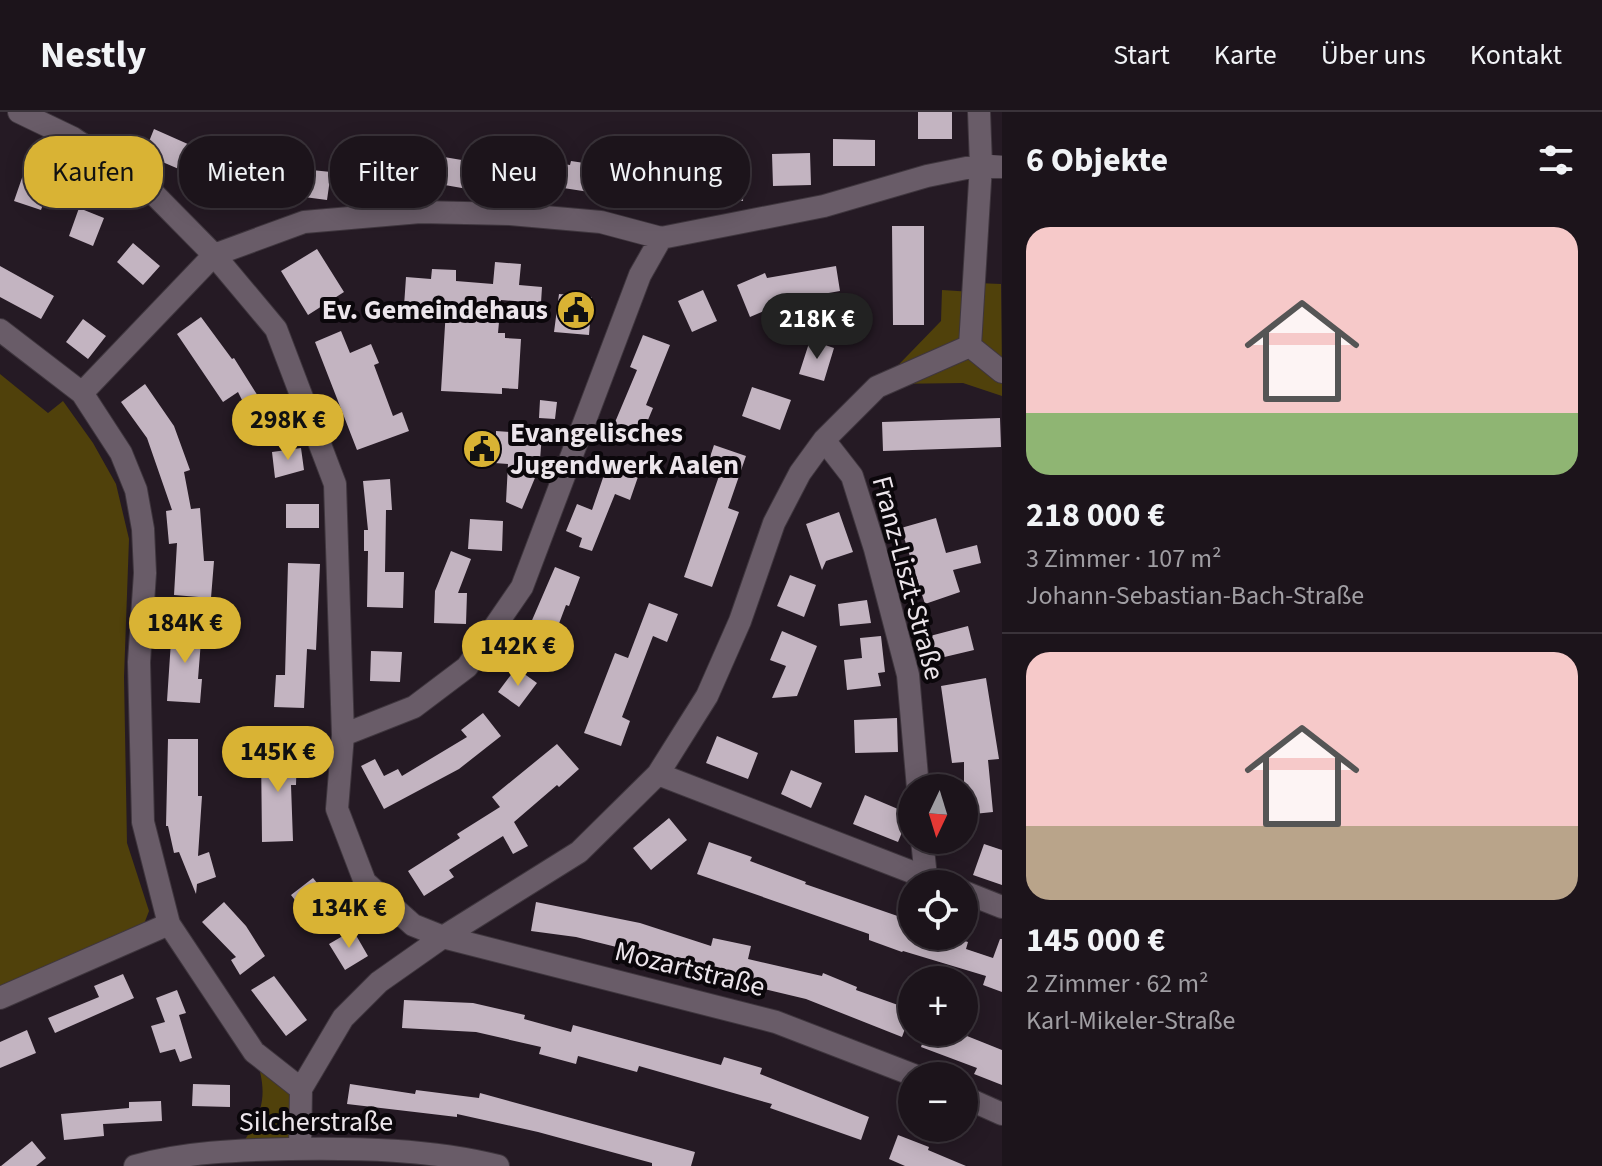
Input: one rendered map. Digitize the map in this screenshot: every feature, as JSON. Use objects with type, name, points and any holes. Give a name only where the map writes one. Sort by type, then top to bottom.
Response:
[{"type":"street","name":"Mozartstraße","points":[[19,112],[73,138],[152,192],[214,255],[276,329],[335,484],[343,735],[337,809],[365,882],[413,925],[443,937],[776,1022],[898,1069]]},
{"type":"street","points":[[970,346],[992,166],[979,112]]},
{"type":"street","points":[[82,393],[214,255],[304,222],[420,212],[510,214],[601,222],[661,238],[824,206],[927,176],[992,166]]},
{"type":"street","points":[[343,735],[414,707],[467,667],[522,587],[640,275],[661,238]]},
{"type":"street","points":[[0,330],[82,393],[121,453],[136,490],[143,529],[145,573],[139,662],[143,822],[169,924],[254,1052],[301,1089]]},
{"type":"street","points":[[970,346],[1002,372]]},
{"type":"street","points":[[300,1149],[301,1089],[343,1018],[379,982],[443,937],[579,852],[658,774],[707,696],[740,621],[774,523],[800,473],[824,440],[877,387],[970,346]]},
{"type":"street","name":"Franz-Liszt-Straße","points":[[824,440],[852,476],[875,549],[908,675],[917,774]]},
{"type":"street","points":[[658,774],[906,870]]},
{"type":"street","points":[[978,898],[1002,907]]},
{"type":"street","points":[[0,998],[169,924]]},
{"type":"street","points":[[978,1103],[1002,1114]]},
{"type":"street","name":"Silcherstraße","points":[[135,1166],[207,1153],[300,1149],[404,1152],[464,1158],[498,1166]]},
{"type":"shaded area","points":[[977,283],[1001,284],[1002,369],[972,345]]},
{"type":"shaded area","points":[[942,290],[973,292],[970,346],[877,387],[941,321]]},
{"type":"shaded area","points":[[970,350],[1002,375],[1002,396],[963,383],[889,384]]},
{"type":"shaded area","points":[[0,374],[48,413],[63,401],[93,443],[116,484],[129,539],[124,677],[127,843],[149,911],[144,924],[0,994]]},
{"type":"shaded area","points":[[254,1052],[296,1092],[296,1144],[238,1151],[258,1114],[263,1093]]},
{"type":"building","points":[[918,112],[952,112],[952,139],[918,139]]},
{"type":"building","points":[[154,129],[179,140],[179,169],[163,162],[163,136],[151,136]]},
{"type":"building","points":[[833,139],[875,140],[875,166],[833,166]]},
{"type":"building","points":[[810,153],[811,185],[773,186],[772,154]]},
{"type":"building","points":[[446,157],[462,160],[462,188],[446,185]]},
{"type":"building","points":[[571,161],[582,163],[582,191],[566,188],[566,164],[570,165]]},
{"type":"building","points":[[314,170],[330,172],[327,200],[314,198]]},
{"type":"building","points":[[23,175],[24,204],[14,201]]},
{"type":"building","points":[[79,208],[104,218],[93,246],[69,236]]},
{"type":"building","points":[[892,226],[924,226],[924,325],[893,325]]},
{"type":"building","points":[[133,243],[160,266],[143,285],[117,262]]},
{"type":"building","points":[[317,249],[344,292],[308,315],[281,271]]},
{"type":"building","points":[[495,262],[521,264],[519,285],[542,287],[541,303],[501,300],[498,333],[505,333],[505,338],[521,339],[518,389],[502,388],[502,394],[441,391],[446,309],[404,306],[406,277],[431,279],[432,269],[456,270],[456,281],[493,284]]},
{"type":"building","points":[[0,266],[54,296],[41,319],[0,297]]},
{"type":"building","points":[[836,266],[840,291],[777,302],[778,305],[750,317],[737,285],[765,273],[767,278]]},
{"type":"building","points":[[703,290],[717,321],[692,332],[678,301]]},
{"type":"building","name":"Ev. Gemeindehaus","points":[[559,294],[592,297],[589,335],[554,332]]},
{"type":"building","points":[[201,317],[234,358],[261,401],[271,396],[283,423],[259,434],[238,392],[223,402],[177,334]]},
{"type":"building","points":[[83,319],[106,336],[88,359],[66,342]]},
{"type":"building","points":[[341,331],[350,353],[371,344],[379,363],[374,365],[393,416],[402,412],[409,431],[357,450],[315,342]]},
{"type":"building","points":[[643,335],[670,345],[646,405],[653,408],[640,439],[613,427],[637,370],[630,367]]},
{"type":"building","points":[[810,340],[834,348],[824,381],[799,374]]},
{"type":"building","points":[[145,384],[174,426],[190,470],[184,472],[191,509],[200,508],[204,561],[214,561],[211,598],[174,595],[177,543],[169,544],[166,511],[172,510],[147,438],[121,402]]},
{"type":"building","points":[[752,387],[791,400],[780,430],[742,416]]},
{"type":"building","points":[[540,400],[557,402],[555,419],[539,418]]},
{"type":"building","points":[[1000,418],[1001,447],[883,451],[882,422]]},
{"type":"building","points":[[496,431],[542,434],[539,473],[522,509],[506,502],[508,464],[467,461],[469,437],[496,439]]},
{"type":"building","points":[[714,445],[746,456],[728,508],[739,512],[712,587],[684,577],[719,476],[705,472]]},
{"type":"building","points":[[301,448],[304,470],[275,478],[272,452]]},
{"type":"building","points":[[608,463],[639,474],[630,500],[615,494],[592,551],[579,547],[582,538],[566,531],[577,504],[592,510]]},
{"type":"building","points":[[390,479],[392,510],[386,510],[385,572],[404,572],[403,608],[367,607],[368,551],[364,551],[364,530],[368,530],[363,481]]},
{"type":"building","points":[[286,504],[319,504],[319,528],[286,528]]},
{"type":"building","points":[[839,512],[853,552],[826,561],[822,570],[806,524]]},
{"type":"building","points":[[936,518],[946,553],[977,545],[981,563],[953,570],[960,592],[925,604],[901,528]]},
{"type":"building","points":[[470,519],[503,521],[502,551],[468,549]]},
{"type":"building","points":[[451,551],[471,559],[458,593],[467,593],[466,624],[434,623],[435,591]]},
{"type":"building","points":[[288,563],[320,564],[316,650],[307,649],[304,708],[274,707],[276,675],[285,675]]},
{"type":"building","points":[[555,567],[580,577],[546,658],[520,648]]},
{"type":"building","points":[[790,575],[816,585],[804,617],[777,606]]},
{"type":"building","points":[[867,600],[871,623],[840,626],[838,604]]},
{"type":"building","points":[[649,603],[678,614],[667,642],[653,636],[622,717],[630,721],[621,746],[584,733],[615,653],[628,658]]},
{"type":"building","points":[[172,626],[202,628],[198,679],[202,679],[200,703],[167,701]]},
{"type":"building","points":[[968,626],[974,650],[936,659],[930,636]]},
{"type":"building","points":[[782,631],[817,646],[797,696],[772,698],[786,666],[770,660]]},
{"type":"building","points":[[881,636],[885,672],[878,673],[881,686],[847,690],[844,660],[862,658],[860,638]]},
{"type":"building","points":[[371,651],[402,652],[400,682],[370,681]]},
{"type":"building","points":[[516,668],[537,683],[519,707],[498,692]]},
{"type":"building","points":[[986,678],[999,759],[988,760],[993,812],[978,814],[978,774],[964,774],[964,762],[952,763],[941,686]]},
{"type":"building","points":[[483,713],[501,736],[459,769],[384,809],[361,766],[375,759],[384,776],[398,769],[402,776],[467,737],[461,730]]},
{"type":"building","points":[[897,718],[898,752],[855,753],[854,720]]},
{"type":"building","points":[[717,736],[758,753],[748,779],[706,763]]},
{"type":"building","points":[[168,739],[198,739],[198,796],[202,796],[198,856],[209,852],[216,877],[197,884],[196,894],[179,852],[174,853],[166,826]]},
{"type":"building","points":[[557,744],[579,769],[514,822],[528,846],[513,854],[503,836],[449,870],[454,877],[424,896],[408,871],[460,838],[457,834],[500,807],[492,797]]},
{"type":"building","points":[[261,749],[297,749],[296,785],[291,785],[293,841],[262,842]]},
{"type":"building","points":[[791,770],[822,783],[811,808],[781,794]]},
{"type":"building","points":[[865,795],[898,809],[898,842],[853,824]]},
{"type":"building","points":[[669,818],[687,840],[651,870],[633,848]]},
{"type":"building","points":[[709,842],[752,857],[750,861],[805,884],[898,916],[898,950],[969,950],[993,958],[1002,939],[1002,992],[983,985],[986,976],[978,974],[978,966],[953,966],[902,952],[869,940],[869,934],[697,874]]},
{"type":"building","points":[[984,844],[1002,850],[1002,885],[978,877],[978,870],[975,870]]},
{"type":"building","points":[[313,878],[334,904],[311,921],[291,895]]},
{"type":"building","points":[[224,902],[246,926],[265,956],[240,975],[231,960],[236,957],[202,922]]},
{"type":"building","points":[[536,902],[640,923],[711,946],[713,938],[751,946],[748,959],[822,976],[823,973],[857,987],[856,990],[898,1005],[898,1035],[806,999],[705,975],[705,972],[653,956],[576,937],[531,931]]},
{"type":"building","points":[[353,930],[368,956],[345,970],[329,944]]},
{"type":"building","points":[[123,974],[134,998],[55,1033],[48,1018],[99,997],[94,986]]},
{"type":"building","points":[[274,976],[307,1020],[286,1036],[251,990]]},
{"type":"building","points":[[177,990],[186,1013],[179,1015],[192,1058],[180,1062],[175,1049],[160,1053],[151,1026],[165,1022],[156,998]]},
{"type":"building","points":[[404,1000],[473,1003],[525,1015],[524,1019],[571,1032],[573,1025],[721,1065],[724,1057],[762,1068],[760,1074],[869,1117],[861,1140],[770,1108],[772,1104],[639,1066],[637,1072],[578,1056],[576,1064],[539,1054],[541,1047],[476,1032],[402,1028]]},
{"type":"building","points":[[27,1030],[36,1053],[0,1068],[0,1042]]},
{"type":"building","points":[[978,1040],[1002,1050],[1002,1085],[978,1076],[978,1062],[961,1062],[921,1047],[978,1046]]},
{"type":"building","points":[[193,1084],[230,1085],[230,1107],[192,1106]]},
{"type":"building","points":[[350,1084],[415,1094],[416,1090],[479,1098],[480,1093],[695,1152],[691,1166],[652,1166],[652,1163],[538,1132],[457,1114],[457,1117],[347,1104]]},
{"type":"building","points":[[161,1101],[162,1121],[103,1124],[104,1136],[64,1140],[61,1114],[129,1108],[129,1102]]},
{"type":"building","points":[[898,1135],[898,1142],[916,1142],[966,1166],[905,1166],[889,1159]]},
{"type":"building","points":[[32,1141],[46,1158],[36,1166],[1,1166]]},
{"type":"place","name":"Ev. Gemeindehaus","points":[[576,310]]},
{"type":"place","name":"Evangelisches Jugendwerk Aalen","points":[[482,449]]}]
